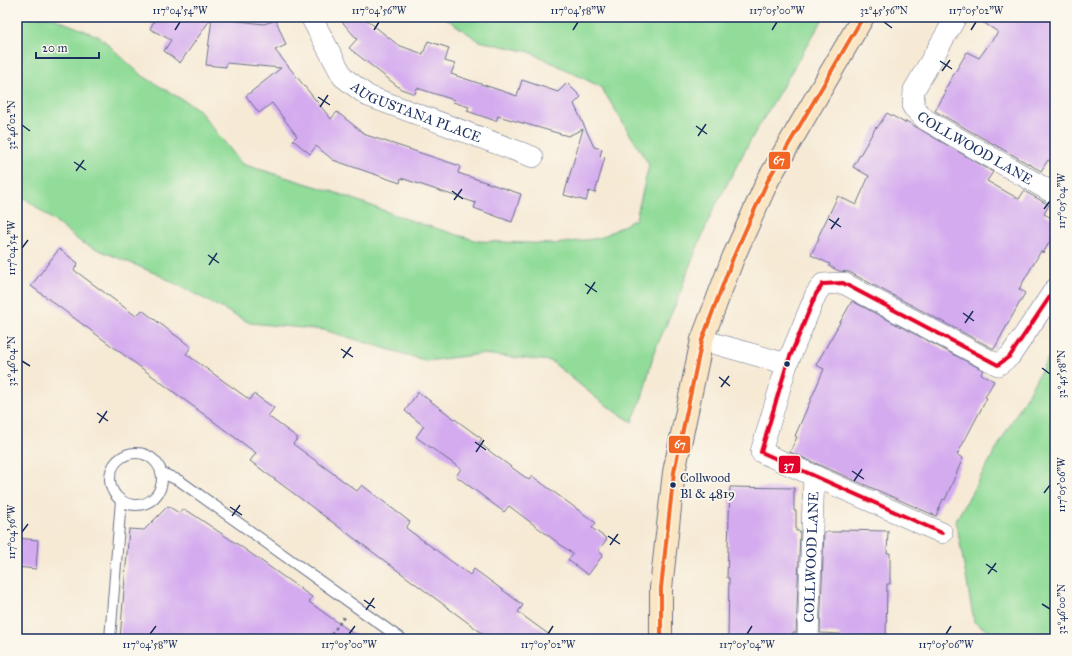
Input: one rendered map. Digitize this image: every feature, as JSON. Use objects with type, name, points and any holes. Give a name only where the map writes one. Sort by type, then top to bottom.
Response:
[{"type":"main road","points":[[661,639],[661,588],[674,472],[702,340],[733,258],[768,180],[863,17]]},
{"type":"street","name":"AUGUSTANA PLACE","points":[[311,17],[343,77],[368,96],[533,157]]},
{"type":"street","name":"COLLWOOD LANE","points":[[947,20],[914,90],[913,107],[926,120],[1055,194]]},
{"type":"street","name":"COLLWOOD LANE","points":[[942,533],[761,452],[788,364],[816,294],[823,284],[843,283],[998,365],[1010,356],[1055,289]]},
{"type":"street","points":[[702,340],[788,364]]},
{"type":"street","name":"COLLWOOD LANE","points":[[808,639],[814,475]]},
{"type":"lane","points":[[138,453],[146,455],[159,466],[162,473],[160,491],[147,503],[133,504],[121,500],[115,494],[110,478],[114,466],[122,457],[138,453]]},
{"type":"lane","points":[[162,473],[180,481],[401,639]]},
{"type":"lane","points":[[110,639],[121,500]]},
{"type":"path","points":[[328,639],[352,605]]},
{"type":"green space","points":[[17,17],[51,17],[100,37],[141,75],[198,109],[242,164],[331,191],[415,222],[478,241],[555,244],[600,238],[636,219],[649,165],[601,87],[530,52],[479,41],[444,17],[824,17],[750,141],[712,212],[688,270],[678,299],[654,352],[643,395],[632,422],[600,401],[551,361],[481,354],[427,361],[324,330],[250,323],[157,274],[82,243],[17,192]]},
{"type":"green space","points":[[1055,346],[1055,639],[1001,639],[974,622],[956,520]]},
{"type":"building","points":[[156,17],[212,17],[180,63],[164,51],[171,40],[150,29]]},
{"type":"building","points":[[338,17],[363,17],[398,45],[423,54],[428,41],[449,48],[445,61],[455,64],[451,74],[517,96],[522,80],[558,92],[567,83],[581,97],[574,104],[594,147],[602,149],[600,156],[605,157],[595,193],[589,191],[586,201],[564,195],[583,129],[568,136],[498,116],[496,121],[467,111],[469,107],[453,102],[454,100],[417,88],[415,94],[401,89],[349,48],[357,39]]},
{"type":"building","points":[[975,17],[1055,17],[1055,164],[1048,160],[1041,171],[935,111],[946,92],[944,91],[967,52],[979,58],[998,32]]},
{"type":"building","points":[[212,18],[264,24],[276,20],[286,45],[275,50],[331,119],[337,112],[366,135],[460,166],[458,173],[521,194],[512,222],[474,208],[476,203],[401,178],[400,183],[333,160],[316,146],[310,154],[293,140],[297,136],[272,103],[259,113],[246,96],[281,68],[226,63],[226,67],[206,65]]},
{"type":"building","points":[[887,113],[905,123],[906,121],[993,172],[987,181],[1019,199],[1024,191],[1049,205],[1044,214],[1055,220],[1055,233],[1043,253],[1041,251],[1019,289],[1025,293],[994,349],[849,272],[839,271],[829,266],[830,264],[811,255],[838,196],[856,205],[869,176],[853,167],[876,127],[877,128]]},
{"type":"building","points":[[59,249],[78,263],[74,270],[136,316],[142,310],[191,347],[186,354],[250,400],[254,394],[274,408],[268,416],[298,438],[293,444],[357,491],[362,485],[410,522],[406,528],[470,575],[474,569],[523,605],[518,612],[555,639],[490,639],[250,461],[256,453],[31,286]]},
{"type":"building","points":[[852,301],[983,370],[981,374],[994,381],[985,397],[987,398],[957,455],[963,458],[945,500],[943,499],[936,516],[790,452],[797,437],[795,436],[824,369],[816,365]]},
{"type":"building","points":[[418,392],[482,439],[479,443],[492,453],[529,480],[532,476],[596,523],[592,528],[607,539],[598,551],[603,555],[588,575],[568,560],[573,554],[509,506],[504,512],[456,476],[461,469],[416,437],[424,426],[405,411]]},
{"type":"building","points":[[730,487],[794,488],[796,531],[800,531],[796,633],[792,633],[792,639],[728,639],[729,578],[727,578]]},
{"type":"building","points":[[168,506],[179,513],[182,509],[191,513],[243,548],[312,597],[309,602],[361,639],[120,639],[129,529],[144,530]]},
{"type":"building","points":[[842,530],[888,531],[887,553],[890,553],[890,584],[887,584],[886,639],[840,639],[840,634],[820,633],[824,532],[841,532]]},
{"type":"building","points":[[17,538],[38,540],[36,569],[17,567]]},
{"type":"transit line","name":"67","points":[[661,639],[661,588],[674,472],[702,340],[733,258],[768,180],[863,17]]},
{"type":"transit line","name":"37","points":[[942,533],[761,452],[787,364],[816,294],[823,284],[843,283],[998,365],[1010,356],[1055,289]]},
{"type":"place","name":"Collwood Bl & 4819","points":[[673,485]]}]
